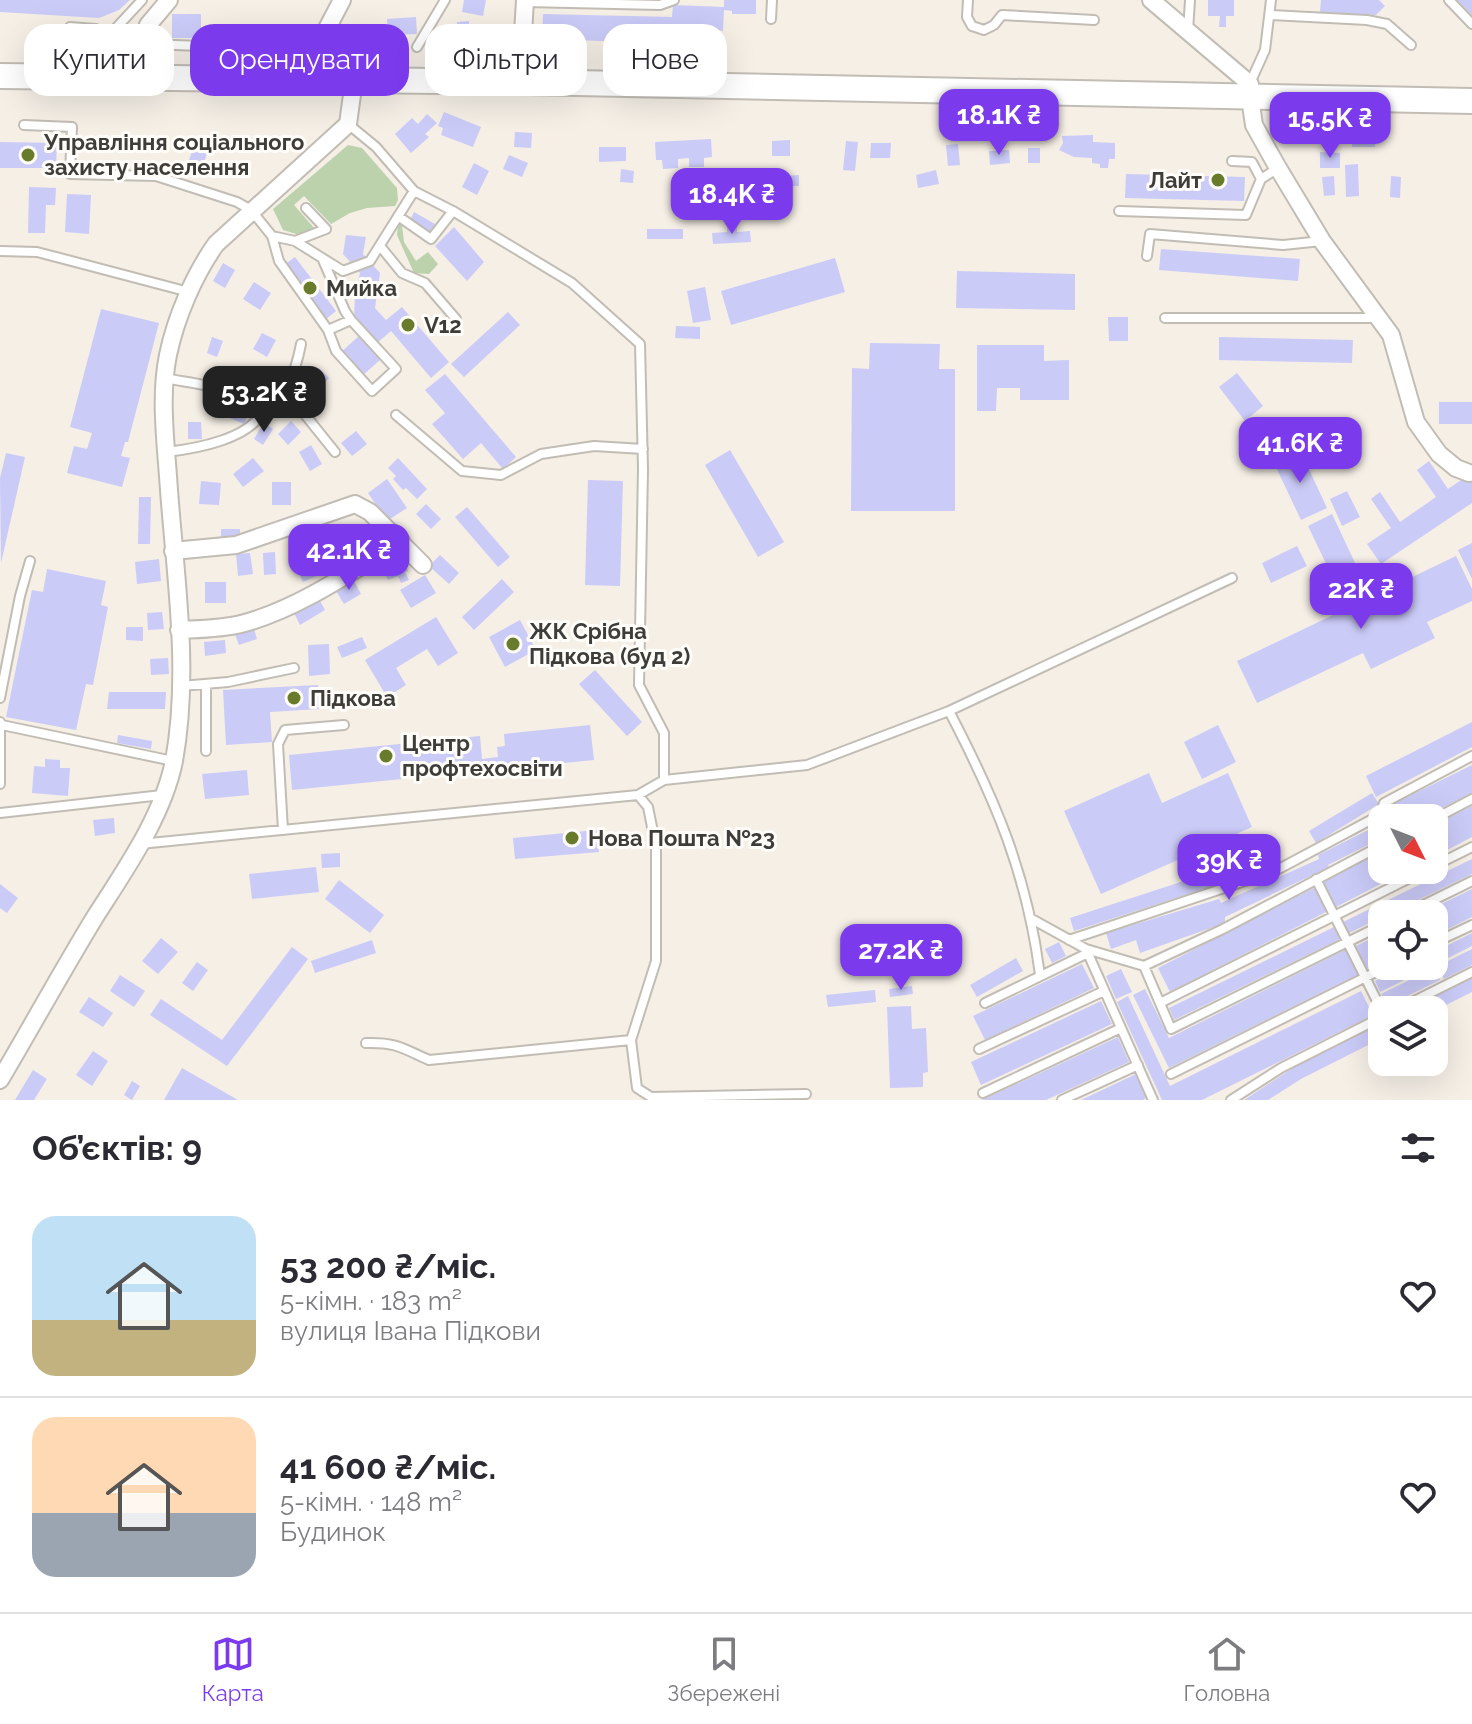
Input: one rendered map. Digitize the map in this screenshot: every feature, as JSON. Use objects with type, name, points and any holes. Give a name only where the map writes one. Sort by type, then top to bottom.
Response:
[{"type":"main road","points":[[0,76],[24,76]]},
{"type":"main road","points":[[587,83],[1250,91],[1472,101]]},
{"type":"street","points":[[149,24],[169,0]]},
{"type":"street","points":[[329,24],[342,0]]},
{"type":"street","points":[[1151,0],[1231,66],[1250,91],[1254,125],[1278,168],[1322,241],[1391,335],[1416,422],[1439,454],[1456,468],[1469,473]]},
{"type":"street","points":[[524,24],[525,1]]},
{"type":"street","points":[[1,1077],[140,844],[173,761],[181,686],[166,452],[165,378],[169,354],[190,292],[203,262],[216,244],[348,124],[352,96]]},
{"type":"street","points":[[173,551],[236,545],[355,504],[370,512],[423,565]]},
{"type":"street","points":[[179,630],[240,624],[273,612],[322,588],[401,541]]},
{"type":"lane","points":[[120,24],[142,0]]},
{"type":"lane","points":[[417,47],[445,0]]},
{"type":"lane","points":[[525,1],[660,5],[674,0]]},
{"type":"lane","points":[[771,19],[772,0]]},
{"type":"lane","points":[[968,0],[967,17],[972,26],[984,30],[994,25],[1002,15],[1094,20]]},
{"type":"lane","points":[[1188,32],[1190,0]]},
{"type":"lane","points":[[1250,91],[1265,50],[1271,0]]},
{"type":"lane","points":[[1449,0],[1472,24]]},
{"type":"lane","points":[[1271,15],[1387,24],[1411,45]]},
{"type":"lane","points":[[348,124],[376,147],[414,191],[572,283],[640,344],[643,449],[639,685],[664,733],[664,780]]},
{"type":"lane","points":[[24,125],[72,127],[70,174],[156,176],[237,202],[251,210],[272,236],[279,261],[328,330],[336,351],[372,391],[396,369],[351,320],[322,260]]},
{"type":"lane","points":[[1232,161],[1252,162],[1261,179]]},
{"type":"lane","points":[[1119,211],[1246,215],[1261,179],[1278,168]]},
{"type":"lane","points":[[272,236],[295,241],[343,271],[370,261],[414,191]]},
{"type":"lane","points":[[295,241],[326,229],[306,208]]},
{"type":"lane","points":[[398,216],[431,239],[453,211]]},
{"type":"lane","points":[[1147,256],[1150,234],[1283,245],[1322,241]]},
{"type":"lane","points":[[380,246],[402,273],[425,283],[456,319]]},
{"type":"lane","points":[[0,251],[37,252],[190,292]]},
{"type":"lane","points":[[1165,318],[1380,318]]},
{"type":"lane","points":[[328,330],[351,320]]},
{"type":"lane","points":[[166,452],[215,442],[242,432],[260,419],[286,391],[295,374],[301,344]]},
{"type":"lane","points":[[165,378],[248,397],[263,409],[260,419]]},
{"type":"lane","points":[[286,391],[335,452]]},
{"type":"lane","points":[[396,415],[462,471],[501,475],[541,454],[594,446],[643,449]]},
{"type":"lane","points":[[0,698],[30,561]]},
{"type":"lane","points":[[140,844],[638,795],[664,780],[807,765],[949,711],[1232,578]]},
{"type":"lane","points":[[181,686],[294,668]]},
{"type":"lane","points":[[206,684],[206,751]]},
{"type":"lane","points":[[949,711],[979,768],[1015,855],[1040,975]]},
{"type":"lane","points":[[0,784],[1,723],[173,761]]},
{"type":"lane","points":[[283,830],[278,744],[285,730],[344,725]]},
{"type":"lane","points":[[1069,940],[1275,871],[1380,815],[1384,803],[1472,756]]},
{"type":"lane","points":[[0,813],[162,795]]},
{"type":"lane","points":[[638,795],[648,807],[656,847],[656,961],[631,1040],[637,1088],[652,1098],[806,1094]]},
{"type":"lane","points":[[1448,812],[1472,799]]},
{"type":"lane","points":[[1448,859],[1472,847]]},
{"type":"lane","points":[[1030,918],[1087,951],[1144,966],[1223,929],[1368,852]]},
{"type":"lane","points":[[1316,879],[1374,996]]},
{"type":"lane","points":[[1433,900],[1472,881]]},
{"type":"lane","points":[[1160,1003],[1399,884]]},
{"type":"lane","points":[[1448,936],[1472,925]]},
{"type":"lane","points":[[1144,966],[1171,1029],[1368,932]]},
{"type":"lane","points":[[985,1003],[1087,951]]},
{"type":"lane","points":[[1087,951],[1153,1100]]},
{"type":"lane","points":[[1424,996],[1472,972]]},
{"type":"lane","points":[[1171,1074],[1366,977]]},
{"type":"lane","points":[[979,1049],[1104,991]]},
{"type":"lane","points":[[1231,1100],[1281,1068],[1368,1021]]},
{"type":"lane","points":[[983,1093],[1121,1028]]},
{"type":"lane","points":[[366,1043],[388,1042],[429,1060],[631,1040]]},
{"type":"lane","points":[[1062,1100],[1138,1065]]},
{"type":"green space","points":[[348,145],[362,148],[397,188],[395,206],[367,208],[331,224],[304,196],[294,205],[315,229],[303,236],[283,230],[273,209]]},
{"type":"green space","points":[[398,225],[402,225],[404,242],[416,261],[428,252],[438,264],[429,274],[414,273],[397,235]]},
{"type":"building","points":[[0,0],[130,0],[119,10],[99,18],[0,12]]},
{"type":"building","points":[[464,0],[486,0],[483,16],[462,12]]},
{"type":"building","points":[[724,0],[756,0],[756,14],[732,14],[732,11],[724,10],[723,24],[603,24],[603,41],[587,40],[587,24],[543,24],[543,14],[672,17],[673,5],[724,7]]},
{"type":"building","points":[[1208,0],[1234,0],[1234,16],[1226,16],[1226,27],[1219,27],[1220,16],[1208,16]]},
{"type":"building","points":[[1321,0],[1379,0],[1385,6],[1376,15],[1320,12]]},
{"type":"building","points":[[1457,0],[1472,0],[1472,15]]},
{"type":"building","points":[[172,14],[201,14],[201,24],[190,24],[190,38],[174,38]]},
{"type":"building","points":[[416,17],[417,34],[409,34],[409,24],[387,24],[387,19]]},
{"type":"building","points":[[444,112],[481,127],[473,147],[441,135],[443,128],[438,126]]},
{"type":"building","points":[[427,114],[437,123],[425,134],[429,137],[411,153],[395,134],[412,118],[418,124]]},
{"type":"building","points":[[515,132],[532,133],[531,148],[514,147]]},
{"type":"building","points":[[1353,134],[1375,134],[1375,147],[1352,147]]},
{"type":"building","points":[[1093,135],[1093,142],[1115,143],[1115,159],[1109,159],[1108,168],[1092,163],[1092,158],[1074,157],[1059,150],[1063,143],[1062,136]]},
{"type":"building","points":[[711,139],[712,157],[704,158],[704,167],[689,167],[689,158],[678,159],[678,168],[663,169],[662,160],[656,160],[655,142]]},
{"type":"building","points":[[790,140],[790,156],[772,156],[772,141]]},
{"type":"building","points":[[846,141],[858,142],[855,171],[843,170]]},
{"type":"building","name":"Управління соціального захисту населення","points":[[0,142],[57,143],[56,168],[0,168]]},
{"type":"building","points":[[195,143],[209,148],[203,165],[189,160]]},
{"type":"building","points":[[871,143],[891,143],[890,158],[870,158]]},
{"type":"building","points":[[958,144],[960,165],[948,166],[946,145]]},
{"type":"building","points":[[599,147],[626,147],[626,161],[599,162]]},
{"type":"building","points":[[1028,148],[1040,148],[1040,163],[1028,163]]},
{"type":"building","points":[[1009,150],[1010,163],[990,165],[989,151]]},
{"type":"building","points":[[1320,152],[1340,153],[1340,168],[1320,168]]},
{"type":"building","points":[[509,155],[528,163],[522,177],[503,169]]},
{"type":"building","points":[[474,163],[489,171],[477,195],[462,187]]},
{"type":"building","points":[[1358,164],[1359,196],[1346,197],[1345,165]]},
{"type":"building","points":[[621,169],[634,171],[633,183],[620,182]]},
{"type":"building","points":[[936,170],[939,184],[918,188],[916,175]]},
{"type":"building","points":[[719,174],[719,179],[732,178],[732,175],[747,177],[748,196],[721,197],[722,202],[709,203],[709,198],[702,198],[702,180]]},
{"type":"building","points":[[754,174],[772,174],[772,184],[754,184]]},
{"type":"building","points":[[1126,174],[1245,177],[1244,201],[1125,198]]},
{"type":"building","points":[[799,175],[799,186],[784,186],[783,176]]},
{"type":"building","points":[[1334,176],[1335,195],[1324,196],[1322,177]]},
{"type":"building","points":[[1391,176],[1401,177],[1400,198],[1390,197]]},
{"type":"building","points":[[29,187],[56,188],[55,205],[46,205],[45,233],[28,233]]},
{"type":"building","points":[[67,194],[91,195],[89,234],[65,232]]},
{"type":"building","points":[[414,212],[435,224],[430,232],[410,220]]},
{"type":"building","points":[[737,225],[737,232],[750,231],[751,242],[713,244],[712,233],[727,232],[727,226]]},
{"type":"building","points":[[454,227],[484,262],[467,281],[435,246]]},
{"type":"building","points":[[647,229],[683,229],[683,239],[647,239]]},
{"type":"building","points":[[346,235],[366,237],[363,254],[380,273],[375,308],[386,320],[402,307],[449,362],[431,378],[391,331],[377,343],[354,318],[360,273],[343,254]]},
{"type":"building","points":[[1161,249],[1300,259],[1298,281],[1159,270]]},
{"type":"building","name":"Мийка","points":[[295,257],[336,311],[325,320],[284,265]]},
{"type":"building","points":[[835,258],[845,292],[731,325],[721,291]]},
{"type":"building","points":[[223,263],[235,270],[225,288],[213,281]]},
{"type":"building","points":[[957,271],[1075,274],[1075,310],[956,308]]},
{"type":"building","points":[[254,282],[271,293],[260,310],[243,299]]},
{"type":"building","points":[[705,287],[711,320],[693,323],[687,291]]},
{"type":"building","points":[[101,309],[159,323],[128,442],[125,442],[121,456],[130,458],[122,487],[67,473],[74,446],[87,449],[92,433],[70,427]]},
{"type":"building","points":[[508,312],[520,325],[464,377],[451,364]]},
{"type":"building","points":[[1108,317],[1128,317],[1128,341],[1109,341]]},
{"type":"building","points":[[676,326],[700,327],[700,339],[675,338]]},
{"type":"building","points":[[262,333],[276,340],[267,357],[253,349]]},
{"type":"building","points":[[360,335],[381,359],[362,376],[340,353]]},
{"type":"building","points":[[212,337],[223,341],[217,357],[207,353]]},
{"type":"building","points":[[1219,337],[1353,340],[1352,363],[1219,360]]},
{"type":"building","points":[[870,343],[940,344],[939,369],[955,369],[955,511],[851,511],[852,368],[869,369]]},
{"type":"building","points":[[977,345],[1044,345],[1044,361],[1069,360],[1069,400],[1020,400],[1020,388],[997,388],[996,411],[977,411]]},
{"type":"building","points":[[319,368],[329,378],[317,391],[307,382]]},
{"type":"building","points":[[224,371],[235,374],[231,389],[220,385]]},
{"type":"building","points":[[252,371],[281,388],[274,400],[245,384]]},
{"type":"building","points":[[1237,373],[1263,406],[1245,421],[1219,387]]},
{"type":"building","points":[[445,374],[516,457],[503,469],[481,443],[463,459],[432,424],[445,413],[425,390]]},
{"type":"building","points":[[232,400],[251,408],[244,424],[225,416]]},
{"type":"building","points":[[1439,402],[1472,402],[1472,424],[1439,424]]},
{"type":"building","points":[[291,421],[301,432],[288,445],[278,434]]},
{"type":"building","points":[[188,422],[201,422],[202,439],[188,439]]},
{"type":"building","points":[[264,423],[273,429],[263,445],[254,439]]},
{"type":"building","points":[[356,431],[367,444],[352,456],[341,443]]},
{"type":"building","points":[[311,445],[322,464],[310,471],[299,452]]},
{"type":"building","points":[[730,450],[784,542],[758,557],[705,465]]},
{"type":"building","points":[[1300,450],[1327,508],[1301,520],[1274,463]]},
{"type":"building","points":[[6,453],[25,457],[1,563],[0,478]]},
{"type":"building","points":[[253,458],[264,471],[243,487],[233,474]]},
{"type":"building","points":[[398,458],[427,489],[417,499],[393,479],[396,476],[388,468]]},
{"type":"building","points":[[1429,461],[1448,489],[1467,476],[1472,483],[1472,503],[1381,564],[1367,544],[1391,528],[1371,499],[1380,492],[1400,522],[1436,497],[1417,470]]},
{"type":"building","points":[[387,479],[407,508],[387,521],[368,493]]},
{"type":"building","points":[[588,480],[623,481],[620,586],[585,585]]},
{"type":"building","points":[[201,481],[221,483],[219,505],[199,504]]},
{"type":"building","points":[[272,482],[291,482],[291,505],[272,505]]},
{"type":"building","points":[[1347,491],[1360,517],[1342,526],[1330,499]]},
{"type":"building","points":[[139,497],[151,497],[150,544],[138,544]]},
{"type":"building","points":[[426,504],[441,519],[431,529],[416,514]]},
{"type":"building","points":[[467,507],[510,557],[498,567],[455,517]]},
{"type":"building","points":[[1332,514],[1357,567],[1333,578],[1308,526]]},
{"type":"building","points":[[221,529],[240,529],[240,541],[221,541]]},
{"type":"building","points":[[330,530],[334,543],[305,552],[301,539]]},
{"type":"building","points":[[382,532],[387,544],[372,550],[367,539]]},
{"type":"building","points":[[1472,543],[1472,579],[1458,550]]},
{"type":"building","points":[[1297,546],[1307,566],[1271,583],[1262,563]]},
{"type":"building","points":[[275,552],[276,574],[264,575],[263,553]]},
{"type":"building","points":[[250,553],[253,574],[238,576],[236,554]]},
{"type":"building","points":[[440,555],[459,573],[449,584],[429,566]]},
{"type":"building","points":[[1456,556],[1472,589],[1472,601],[1427,622],[1435,638],[1371,669],[1363,653],[1257,703],[1237,661]]},
{"type":"building","points":[[403,558],[409,580],[401,583],[398,576],[388,580],[382,568]]},
{"type":"building","points":[[159,559],[161,581],[137,584],[135,562]]},
{"type":"building","points":[[305,560],[308,567],[316,563],[321,574],[303,582],[295,565]]},
{"type":"building","points":[[47,569],[106,581],[101,605],[108,607],[93,685],[86,684],[76,730],[6,717],[32,590],[43,592]]},
{"type":"building","points":[[425,575],[436,593],[411,608],[400,590]]},
{"type":"building","points":[[502,579],[514,592],[474,630],[462,617]]},
{"type":"building","points":[[354,581],[361,594],[344,604],[336,591]]},
{"type":"building","points":[[205,582],[226,582],[226,603],[205,603]]},
{"type":"building","points":[[319,599],[325,610],[300,625],[294,613]]},
{"type":"building","points":[[162,612],[164,629],[148,630],[147,613]]},
{"type":"building","points":[[436,617],[458,653],[438,666],[427,649],[396,668],[406,685],[387,697],[365,660]]},
{"type":"building","name":"ЖК Срібна Підкова (буд 2)","points":[[520,620],[536,650],[505,667],[489,637]]},
{"type":"building","points":[[253,625],[257,639],[239,645],[234,632]]},
{"type":"building","points":[[126,627],[143,627],[143,641],[126,640]]},
{"type":"building","points":[[362,637],[367,648],[342,658],[337,647]]},
{"type":"building","points":[[225,640],[226,653],[205,656],[204,642]]},
{"type":"building","points":[[329,644],[330,674],[309,676],[308,645]]},
{"type":"building","points":[[168,658],[169,674],[151,675],[150,659]]},
{"type":"building","points":[[595,670],[642,722],[627,736],[579,684]]},
{"type":"building","name":"Підкова","points":[[318,685],[319,709],[270,712],[272,742],[226,745],[223,690]]},
{"type":"building","points":[[109,692],[166,692],[165,709],[107,709]]},
{"type":"building","points":[[1472,722],[1472,747],[1376,797],[1366,776]]},
{"type":"building","name":"Центр профтехосвіти","points":[[590,725],[594,760],[292,790],[289,755],[480,736],[482,759],[498,757],[497,747],[505,746],[504,734]]},
{"type":"building","points":[[1218,725],[1236,762],[1202,779],[1184,742]]},
{"type":"building","points":[[118,735],[152,741],[151,749],[117,743]]},
{"type":"building","points":[[45,759],[60,760],[60,768],[70,768],[68,796],[32,793],[34,766],[45,767]]},
{"type":"building","points":[[1472,765],[1472,793],[1448,805],[1393,804]]},
{"type":"building","points":[[247,770],[249,795],[205,799],[202,774]]},
{"type":"building","points":[[1149,773],[1162,803],[1228,773],[1252,827],[1101,894],[1064,811]]},
{"type":"building","points":[[1372,793],[1379,804],[1368,804],[1368,811],[1316,843],[1309,831]]},
{"type":"building","points":[[1472,806],[1472,837],[1448,850],[1448,818]]},
{"type":"building","points":[[114,818],[115,833],[95,836],[93,820]]},
{"type":"building","points":[[597,830],[599,852],[515,859],[513,838]]},
{"type":"building","points":[[1368,830],[1368,845],[1225,917],[1225,923],[1140,953],[1136,940],[1111,949],[1106,933],[1219,899],[1221,903],[1319,859],[1318,855]]},
{"type":"building","points":[[340,853],[340,867],[322,868],[321,854]]},
{"type":"building","points":[[1267,854],[1272,867],[1074,931],[1070,918]]},
{"type":"building","points":[[1368,858],[1368,884],[1381,884],[1336,907],[1323,882]]},
{"type":"building","points":[[1472,859],[1472,874],[1418,900],[1388,900],[1421,884],[1448,884],[1448,871]]},
{"type":"building","points":[[316,867],[319,892],[252,899],[249,874]]},
{"type":"building","points":[[339,880],[384,915],[370,933],[325,899]]},
{"type":"building","points":[[0,884],[18,898],[7,913],[0,908]]},
{"type":"building","points":[[1316,887],[1328,911],[1170,992],[1158,968]]},
{"type":"building","points":[[1472,889],[1472,917],[1448,929],[1448,901]]},
{"type":"building","points":[[1368,910],[1368,924],[1349,933],[1343,922]]},
{"type":"building","points":[[1336,926],[1342,938],[1174,1020],[1169,1008]]},
{"type":"building","points":[[1472,933],[1472,946],[1448,958],[1448,945]]},
{"type":"building","points":[[161,938],[178,952],[158,974],[142,961]]},
{"type":"building","points":[[372,940],[376,953],[315,973],[311,961]]},
{"type":"building","points":[[1368,940],[1368,969],[1367,969],[1356,946]]},
{"type":"building","points":[[1059,942],[1066,956],[1052,963],[1045,949]]},
{"type":"building","points":[[292,947],[308,959],[227,1066],[150,1015],[161,999],[222,1040]]},
{"type":"building","points":[[1347,949],[1359,974],[1169,1068],[1133,995],[1145,989],[1169,1038]]},
{"type":"building","points":[[1472,949],[1472,965],[1448,977],[1448,961]]},
{"type":"building","points":[[1016,958],[1023,971],[977,997],[970,985]]},
{"type":"building","points":[[197,962],[208,970],[193,991],[182,983]]},
{"type":"building","points":[[1082,964],[1094,988],[985,1040],[973,1016]]},
{"type":"building","points":[[1121,969],[1132,992],[1116,999],[1106,976]]},
{"type":"building","points":[[120,975],[145,991],[134,1007],[110,991]]},
{"type":"building","points":[[1472,978],[1472,992],[1448,1004],[1448,996],[1435,996]]},
{"type":"building","points":[[1377,980],[1404,980],[1380,992]]},
{"type":"building","points":[[1410,980],[1440,980],[1407,996],[1381,994]]},
{"type":"building","points":[[912,986],[913,994],[890,997],[889,989]]},
{"type":"building","points":[[875,990],[876,1002],[828,1007],[826,995]]},
{"type":"building","points":[[1361,991],[1368,1005],[1368,1017],[1202,1100],[1162,1100],[1117,1002],[1128,996],[1170,1086]]},
{"type":"building","points":[[89,997],[113,1013],[103,1027],[79,1012]]},
{"type":"building","points":[[1101,1001],[1112,1024],[981,1085],[971,1062]]},
{"type":"building","points":[[911,1006],[912,1029],[926,1028],[928,1072],[923,1073],[923,1087],[890,1088],[887,1007]]},
{"type":"building","points":[[1368,1030],[1368,1045],[1301,1079],[1268,1100],[1244,1100],[1296,1066]]},
{"type":"building","points":[[1118,1037],[1129,1062],[1046,1100],[982,1100]]},
{"type":"building","points":[[93,1051],[108,1061],[92,1086],[76,1075]]},
{"type":"building","points":[[182,1068],[238,1100],[164,1100]]},
{"type":"building","points":[[33,1070],[47,1079],[34,1100],[15,1100]]},
{"type":"building","points":[[1136,1074],[1146,1098],[1143,1100],[1081,1100]]},
{"type":"building","points":[[132,1081],[140,1086],[132,1100],[124,1095]]},
{"type":"place","name":"Управління соціального захисту населення","points":[[28,155]]},
{"type":"place","name":"Лайт","points":[[1218,180]]},
{"type":"place","name":"Мийка","points":[[310,288]]},
{"type":"place","name":"V12","points":[[408,325]]},
{"type":"place","name":"ЖК Срібна Підкова (буд 2)","points":[[513,644]]},
{"type":"place","name":"Підкова","points":[[294,698]]},
{"type":"place","name":"Центр профтехосвіти","points":[[386,756]]},
{"type":"place","name":"Нова Пошта №23","points":[[572,838]]}]
